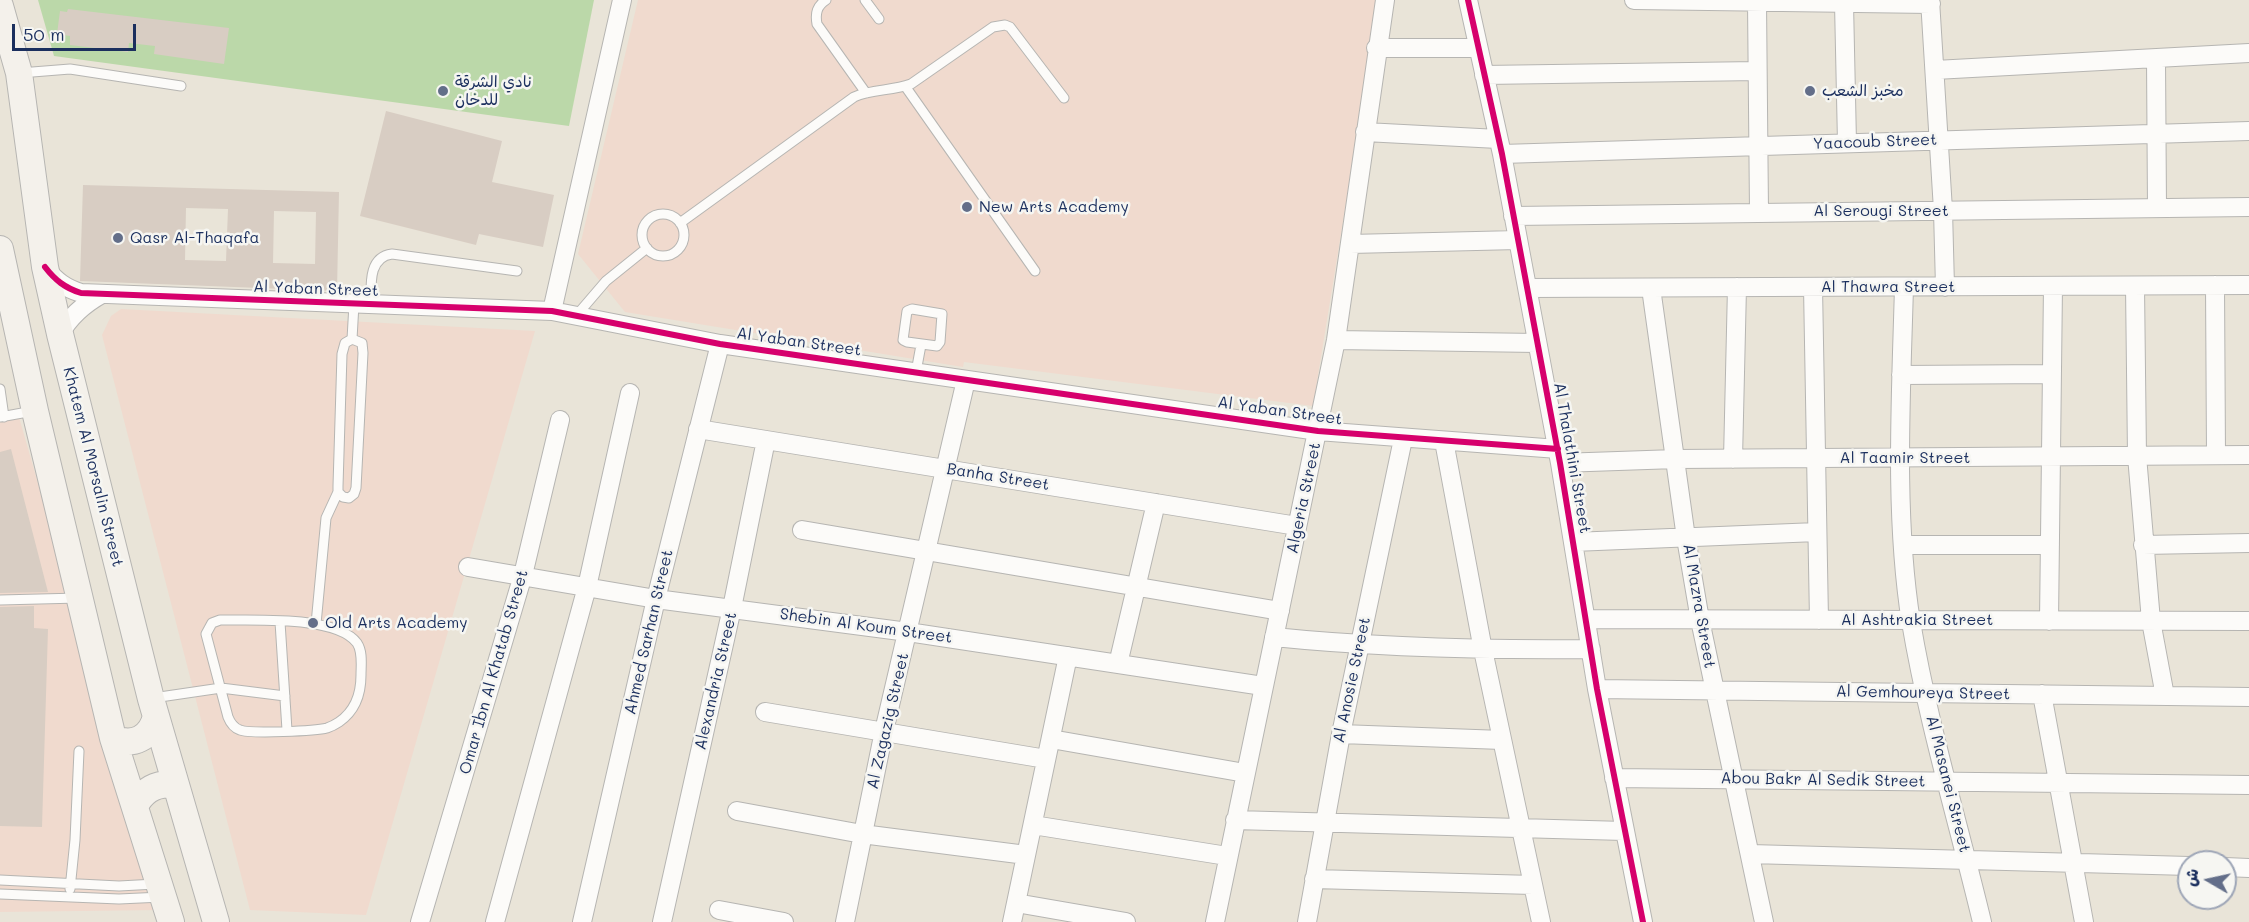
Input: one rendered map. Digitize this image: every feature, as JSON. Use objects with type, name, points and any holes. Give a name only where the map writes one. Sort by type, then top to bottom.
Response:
[{"type":"main road","name":"Khatem Al Morsalin Street","points":[[0,6],[19,73],[45,267],[60,334],[153,707],[216,922]]},
{"type":"main road","points":[[0,249],[3,291],[35,411],[113,738],[171,922]]},
{"type":"main road","points":[[113,738],[129,742],[144,737],[150,731],[153,707]]},
{"type":"main road","points":[[135,806],[148,790],[161,784],[176,785]]},
{"type":"street","points":[[552,311],[622,0]]},
{"type":"street","name":"Algeria Street","points":[[1215,922],[1335,340],[1385,0]]},
{"type":"street","name":"Al Thalathini Street","points":[[1468,0],[1500,147],[1538,343],[1614,778],[1643,922]]},
{"type":"street","points":[[1634,0],[1757,3],[1930,2],[1944,210],[1945,287]]},
{"type":"street","points":[[1757,3],[1759,212]]},
{"type":"street","points":[[1844,3],[1847,143]]},
{"type":"street","points":[[1377,48],[1478,48]]},
{"type":"street","points":[[1935,70],[2249,53]]},
{"type":"street","points":[[2156,58],[2157,208]]},
{"type":"street","points":[[1484,75],[1757,71]]},
{"type":"street","name":"Yaacoub Street","points":[[1365,132],[1500,147],[1759,146],[2249,131]]},
{"type":"street","name":"Al Serougi Street","points":[[1513,216],[2249,207]]},
{"type":"street","points":[[1350,244],[1518,240]]},
{"type":"street","name":"Al Yaban Street","points":[[45,267],[54,279],[66,288],[81,293],[552,311],[720,344],[1318,431],[1444,441],[1559,456]]},
{"type":"street","points":[[2215,285],[2216,455]]},
{"type":"street","name":"Al Thawra Street","points":[[1527,288],[2249,285]]},
{"type":"street","points":[[2049,621],[2053,286]]},
{"type":"street","points":[[2135,286],[2137,456],[2143,545],[2151,621],[2165,696]]},
{"type":"street","points":[[1733,459],[1737,287]]},
{"type":"street","points":[[1813,287],[1819,620]]},
{"type":"street","name":"Al Masanei Street","points":[[1904,287],[1900,459],[1904,544],[1911,620],[1925,693],[1982,922]]},
{"type":"street","name":"Al Mazra Street","points":[[1651,288],[1686,538],[1700,620],[1764,922]]},
{"type":"street","points":[[60,334],[73,314],[102,294]]},
{"type":"street","points":[[1335,340],[1538,343]]},
{"type":"street","name":"Ahmed Sarhan Street","points":[[582,922],[656,599],[720,344]]},
{"type":"street","points":[[1902,375],[2052,374]]},
{"type":"street","name":"Al Zagazig Street","points":[[845,922],[884,731],[966,380]]},
{"type":"street","points":[[495,922],[587,587],[630,393]]},
{"type":"street","name":"Omar Ibn Al Khatab Street","points":[[420,922],[523,575],[560,420]]},
{"type":"street","name":"Banha Street","points":[[698,429],[1298,526]]},
{"type":"street","name":"Al Anosie Street","points":[[1307,922],[1341,734],[1403,439]]},
{"type":"street","name":"Alexandria Street","points":[[662,922],[732,608],[766,440]]},
{"type":"street","points":[[1444,441],[1483,650],[1541,922]]},
{"type":"street","name":"Al Taamir Street","points":[[1559,456],[1676,459],[1900,459],[2249,455]]},
{"type":"street","points":[[1118,664],[1156,503]]},
{"type":"street","points":[[802,530],[1280,611]]},
{"type":"street","points":[[1573,542],[1816,532]]},
{"type":"street","points":[[2143,545],[2249,543]]},
{"type":"street","points":[[1904,544],[2050,545]]},
{"type":"street","name":"Shebin Al Koum Street","points":[[468,567],[656,599],[908,632],[1263,686]]},
{"type":"street","name":"Al Ashtrakia Street","points":[[1586,619],[2249,621]]},
{"type":"street","points":[[1274,638],[1359,646],[1483,650],[1591,649]]},
{"type":"street","points":[[1012,922],[1068,656]]},
{"type":"street","name":"Al Gemhoureya Street","points":[[1598,689],[2249,697]]},
{"type":"street","points":[[2042,694],[2084,922]]},
{"type":"street","points":[[765,712],[1046,759]]},
{"type":"street","points":[[1341,734],[1502,740]]},
{"type":"street","points":[[1051,739],[1245,773]]},
{"type":"street","name":"Abou Bakr Al Sedik Street","points":[[1614,778],[2249,784]]},
{"type":"street","points":[[737,811],[862,834],[1026,855]]},
{"type":"street","points":[[1235,820],[1624,831]]},
{"type":"street","points":[[1033,825],[1227,856]]},
{"type":"street","points":[[1750,854],[2177,866]]},
{"type":"street","points":[[1314,879],[1533,885]]},
{"type":"street","points":[[1016,903],[1126,922]]},
{"type":"street","points":[[719,910],[784,922]]},
{"type":"lane","points":[[826,0],[820,3],[816,14],[817,24],[866,93]]},
{"type":"lane","points":[[866,0],[879,19]]},
{"type":"lane","points":[[680,223],[854,98],[866,93],[905,86],[993,27],[1005,25],[1010,27],[1064,98]]},
{"type":"lane","points":[[19,73],[70,69],[181,86]]},
{"type":"lane","points":[[905,86],[1035,271]]},
{"type":"lane","points":[[661,214],[668,215],[680,223],[684,236],[673,254],[659,256],[647,248],[643,235],[648,221],[661,214]]},
{"type":"lane","points":[[576,316],[606,281],[647,248]]},
{"type":"lane","points":[[316,624],[326,518],[338,492],[342,354],[345,344],[352,339],[378,259],[392,254],[517,271]]},
{"type":"lane","points":[[910,309],[940,313],[943,317],[939,345],[921,345],[903,340],[906,314],[910,309]]},
{"type":"lane","points":[[338,492],[342,497],[349,498],[354,494],[356,488],[363,348],[362,343],[352,339]]},
{"type":"lane","points":[[916,372],[921,345]]},
{"type":"lane","points":[[0,389],[2,417],[35,411]]},
{"type":"lane","points":[[0,600],[80,598]]},
{"type":"lane","points":[[220,620],[316,624],[346,634],[357,643],[360,649],[361,685],[358,699],[351,712],[340,722],[327,728],[239,730],[230,722],[206,634],[209,626],[220,620]]},
{"type":"lane","points":[[280,622],[287,730]]},
{"type":"lane","points":[[153,707],[221,688],[285,696]]},
{"type":"lane","points":[[68,897],[78,796],[79,751]]},
{"type":"lane","points":[[0,880],[119,886],[160,891]]},
{"type":"lane","points":[[0,894],[119,899],[160,891]]},
{"type":"shaded area","name":"New Arts Academy","points":[[638,0],[1379,0],[1313,406],[964,362],[963,367],[625,312],[578,254]]},
{"type":"shaded area","name":"Old Arts Academy","points":[[121,309],[535,331],[366,915],[250,910],[102,335],[111,316]]},
{"type":"shaded area","points":[[17,410],[160,910],[0,912],[0,411]]},
{"type":"green space","name":"نادي الشرقة للدخان","points":[[38,0],[594,0],[569,126],[54,56]]},
{"type":"building","points":[[68,9],[229,28],[224,64],[154,54],[155,46],[129,43],[128,52],[70,45],[70,36],[57,34],[60,11],[67,12]]},
{"type":"building","points":[[386,111],[502,141],[492,182],[554,195],[543,247],[479,234],[476,245],[360,216]]},
{"type":"building","name":"Qasr Al-Thaqafa","points":[[83,185],[339,192],[337,291],[80,281]],"holes":[[[186,208],[228,209],[226,261],[185,260]],[[274,211],[316,212],[315,264],[273,263]]]},
{"type":"building","points":[[11,449],[48,592],[0,593],[0,452]]},
{"type":"building","points":[[34,606],[34,628],[48,629],[42,827],[0,826],[0,607]]},
{"type":"cycle path","points":[[1468,0],[1502,154],[1560,463],[1597,689],[1643,922]]},
{"type":"cycle path","points":[[45,267],[61,283],[81,293],[552,311],[720,344],[1318,431],[1558,449]]},
{"type":"place","name":"نادي الشرقة للدخان","points":[[443,91]]},
{"type":"place","name":"مخبز الشعب","points":[[1810,91]]},
{"type":"place","name":"New Arts Academy","points":[[967,207]]},
{"type":"place","name":"Qasr Al-Thaqafa","points":[[118,238]]},
{"type":"place","name":"Old Arts Academy","points":[[313,623]]}]
